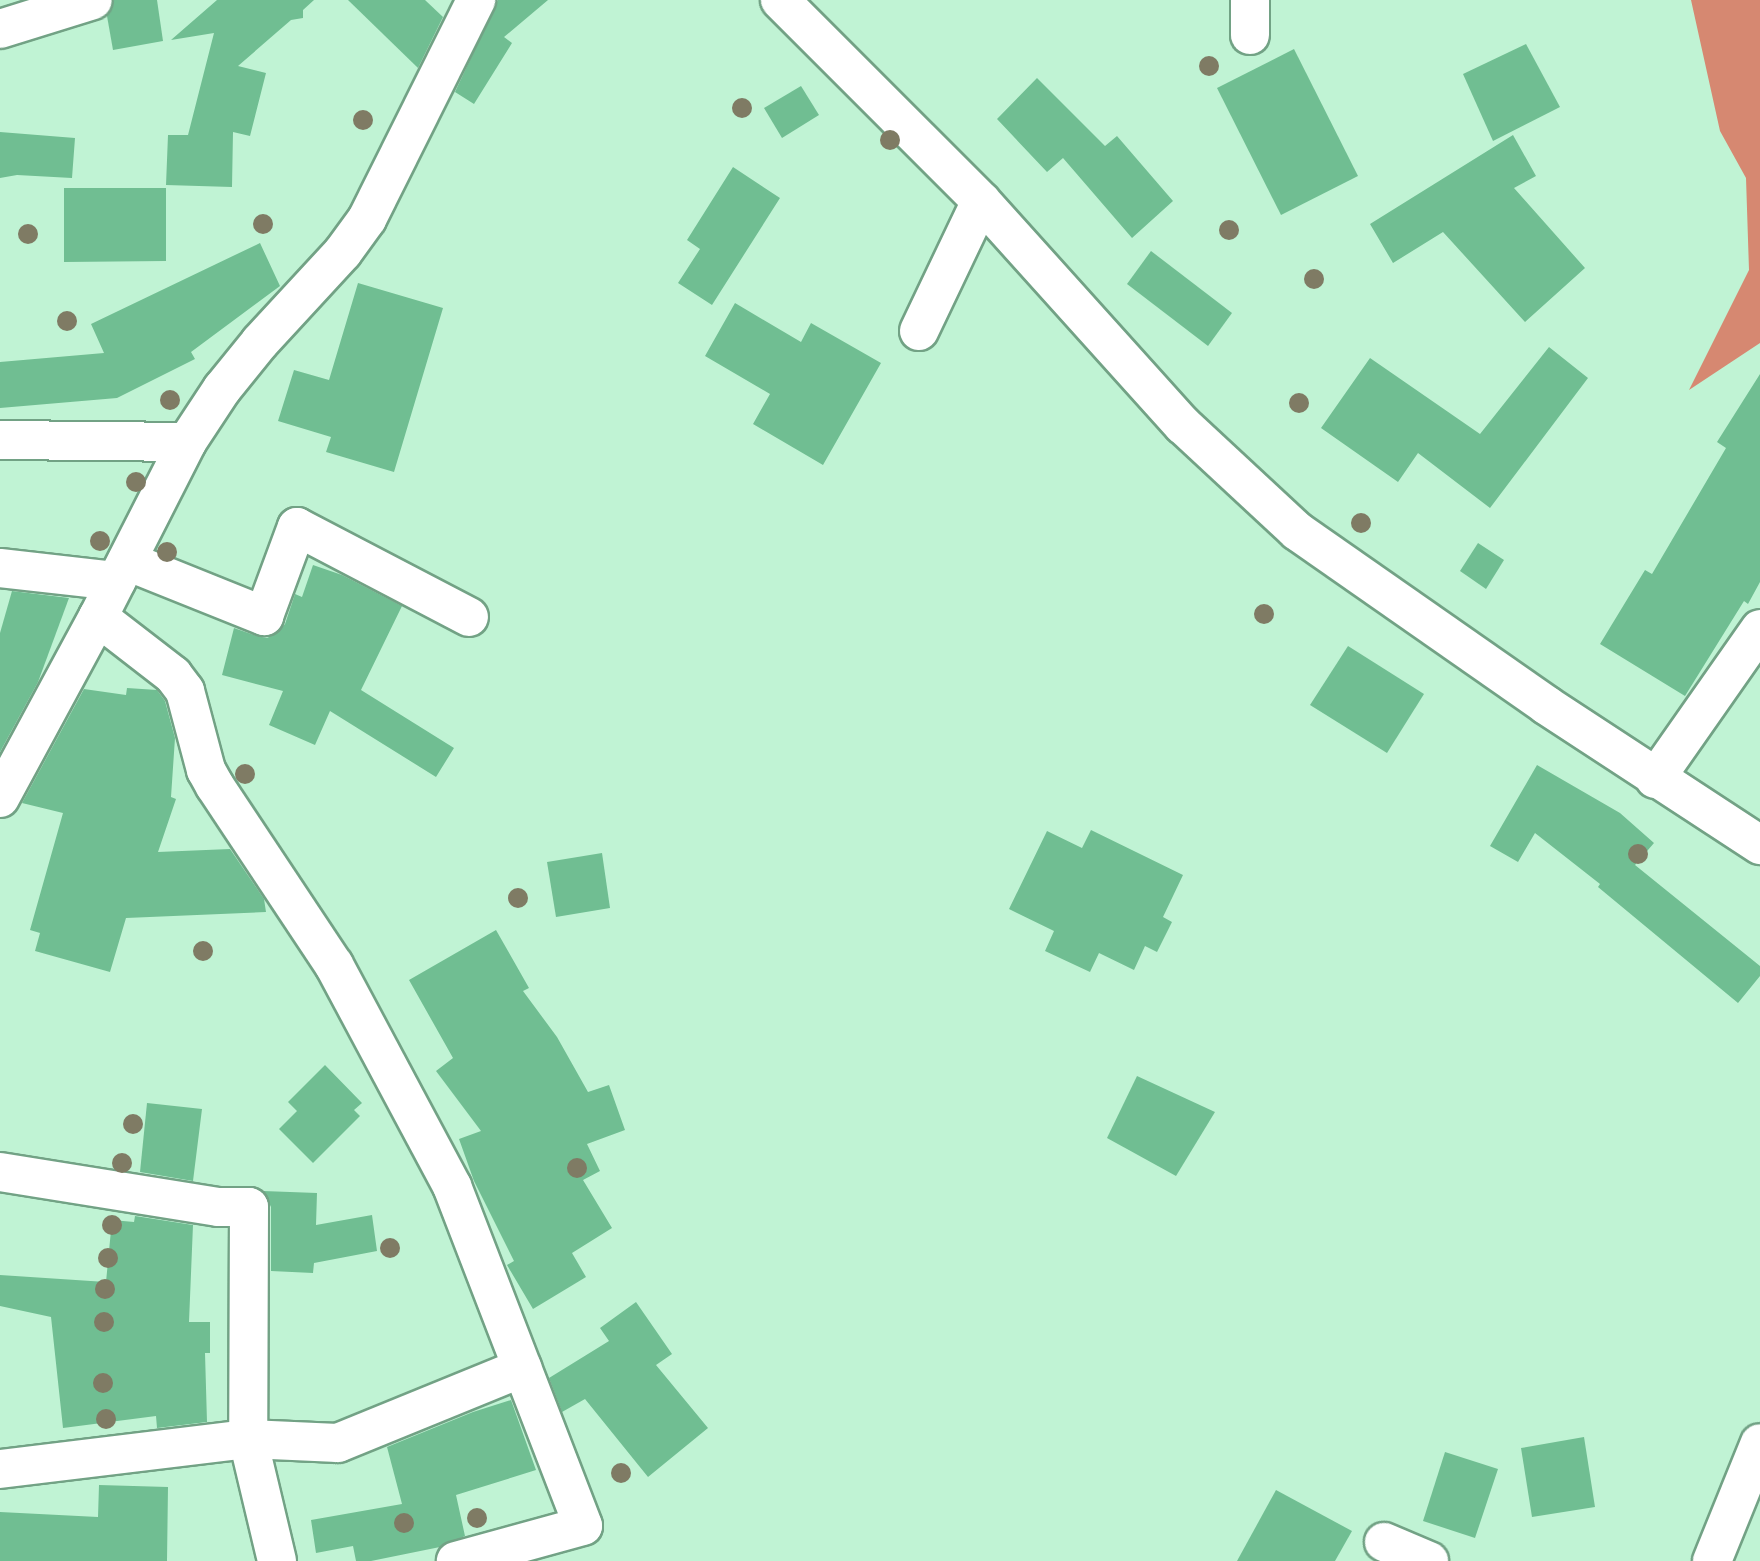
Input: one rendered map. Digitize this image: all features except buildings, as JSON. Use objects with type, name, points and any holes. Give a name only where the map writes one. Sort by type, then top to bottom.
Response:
[{"type":"street","points":[[0,29],[93,0]]},
{"type":"street","points":[[0,798],[98,617],[187,442],[252,352],[343,252],[367,219],[476,0]]},
{"type":"street","points":[[779,0],[981,201],[1183,425],[1297,531],[1655,779],[1760,845]]},
{"type":"street","points":[[919,331],[981,201]]},
{"type":"street","points":[[0,440],[187,442]]},
{"type":"street","points":[[0,568],[121,571],[264,617],[297,527],[469,617]]},
{"type":"street","points":[[98,617],[173,676],[185,691],[206,769],[215,786],[334,965],[452,1186],[583,1526],[456,1561]]},
{"type":"street","points":[[1655,779],[1760,629]]},
{"type":"street","points":[[0,1172],[218,1207],[249,1207],[248,1439],[277,1561]]},
{"type":"street","points":[[0,1469],[248,1439],[338,1443],[522,1368]]},
{"type":"street","points":[[1712,1561],[1760,1443]]},
{"type":"street","points":[[1384,1542],[1429,1561]]},
{"type":"shaded area","points":[[1691,0],[1760,0],[1760,343],[1689,390],[1749,270],[1746,178],[1720,131]]}]
